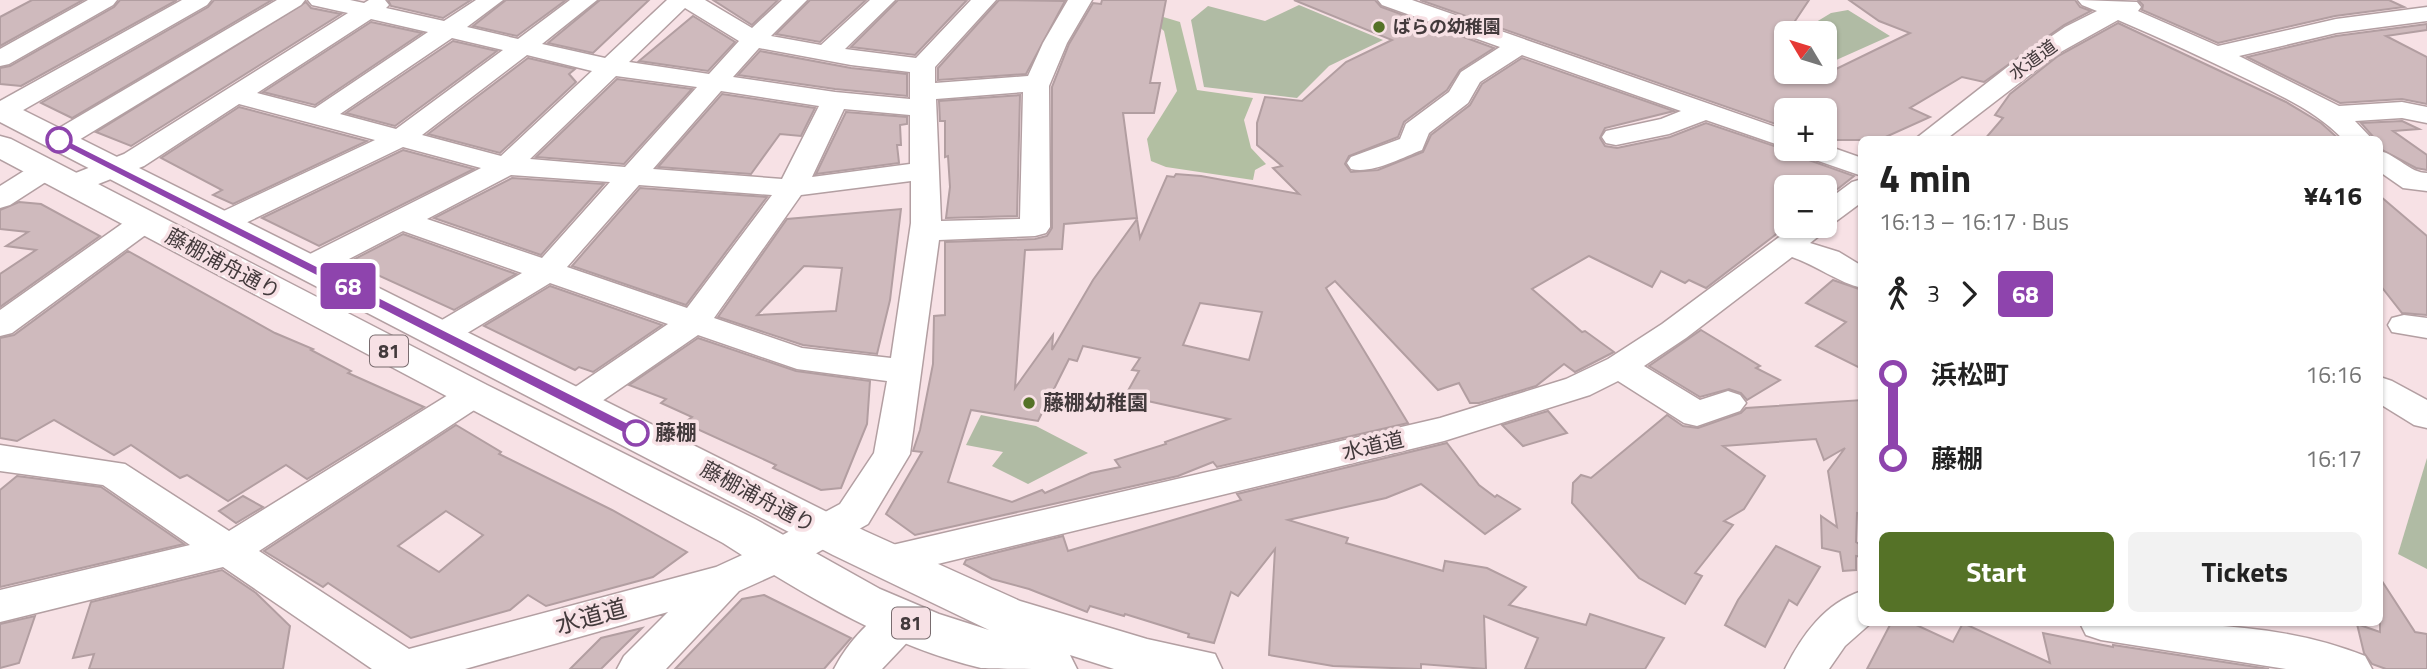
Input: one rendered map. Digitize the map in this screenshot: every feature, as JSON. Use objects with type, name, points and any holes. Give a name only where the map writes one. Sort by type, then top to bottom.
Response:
[{"type":"main road","name":"藤棚浦舟通り","points":[[1,122],[144,222],[739,531],[778,556],[902,620],[990,652],[1052,669]]},
{"type":"main road","name":"藤棚浦舟通り","points":[[59,165],[113,167],[577,402],[824,531],[1006,616],[1147,659],[1197,669]]},
{"type":"street","points":[[0,59],[105,0]]},
{"type":"street","points":[[1,122],[199,0]]},
{"type":"street","points":[[0,199],[59,165],[293,0]]},
{"type":"street","points":[[320,0],[376,6],[447,30],[609,67],[835,100],[923,89],[1037,83]]},
{"type":"street","points":[[319,117],[491,0]]},
{"type":"street","points":[[222,223],[401,138],[585,0]]},
{"type":"street","points":[[309,267],[506,166],[680,0]]},
{"type":"street","points":[[688,0],[754,39],[851,58],[923,89]]},
{"type":"street","points":[[442,334],[547,271],[754,39],[795,0]]},
{"type":"street","points":[[828,52],[883,0]]},
{"type":"street","points":[[923,89],[984,0]]},
{"type":"street","points":[[925,231],[1035,227],[1037,83],[1055,43],[1080,0]]},
{"type":"street","points":[[1390,0],[1774,135]]},
{"type":"street","points":[[2090,0],[2120,10],[2334,114],[2355,136]]},
{"type":"street","name":"水道道","points":[[1933,136],[2035,57],[2078,29],[2150,0]]},
{"type":"street","points":[[2355,0],[2427,35]]},
{"type":"street","points":[[113,167],[134,160],[376,6]]},
{"type":"street","points":[[2214,54],[2336,26],[2427,14]]},
{"type":"street","points":[[1361,163],[1412,144],[1416,130],[1459,97],[1470,77],[1520,45]]},
{"type":"street","name":"水道道","points":[[402,669],[726,580],[778,556],[854,514],[892,454],[906,369],[925,231],[923,89]]},
{"type":"street","points":[[234,94],[506,166],[792,188],[925,171]]},
{"type":"street","points":[[577,402],[694,322],[792,188],[835,100]]},
{"type":"street","points":[[2334,114],[2402,110],[2427,115]]},
{"type":"street","points":[[1616,137],[1669,126],[1705,111]]},
{"type":"street","points":[[1837,159],[1858,167]]},
{"type":"street","points":[[2383,161],[2413,182],[2427,182]]},
{"type":"street","points":[[1837,207],[1858,191]]},
{"type":"street","points":[[402,220],[797,358],[879,370],[906,369]]},
{"type":"street","points":[[0,326],[144,222]]},
{"type":"street","name":"水道道","points":[[888,561],[1444,429],[1578,387],[1620,367],[1674,331],[1796,238]]},
{"type":"street","points":[[1804,238],[1828,259],[1858,277]]},
{"type":"street","points":[[1620,367],[1697,414],[1728,403]]},
{"type":"street","points":[[2383,391],[2427,416]]},
{"type":"street","points":[[0,606],[228,551],[473,395]]},
{"type":"street","points":[[0,458],[112,473],[402,669]]},
{"type":"street","points":[[639,669],[726,580]]},
{"type":"street","points":[[1807,669],[1812,656],[1834,631],[1858,610]]},
{"type":"street","points":[[856,669],[902,620]]},
{"type":"street","points":[[2120,626],[2321,657],[2350,669]]},
{"type":"green space","points":[[1299,5],[1383,40],[1329,66],[1297,98],[1204,87],[1191,20],[1208,6],[1265,21]]},
{"type":"green space","points":[[1140,10],[1180,22],[1197,90],[1253,98],[1244,120],[1251,148],[1266,164],[1255,170],[1253,180],[1166,167],[1151,161],[1147,139],[1177,91],[1164,31]]},
{"type":"green space","points":[[1848,10],[1890,36],[1838,59],[1838,21],[1818,21],[1831,13]]},
{"type":"green space","points":[[981,415],[1036,426],[1088,453],[1028,484],[992,466],[1003,452],[966,445]]},
{"type":"green space","points":[[2427,458],[2427,569],[2398,554]]},
{"type":"building","points":[[32,0],[83,0],[0,46],[0,17]]},
{"type":"building","points":[[120,0],[177,0],[21,86],[0,84],[0,68],[10,66],[114,7]]},
{"type":"building","points":[[214,0],[272,0],[72,118],[41,103],[208,7]]},
{"type":"building","points":[[388,0],[471,0],[443,18],[391,6]]},
{"type":"building","points":[[506,0],[566,0],[517,36],[473,26]]},
{"type":"building","points":[[600,0],[649,0],[593,53],[548,43]]},
{"type":"building","points":[[713,0],[778,0],[752,25]]},
{"type":"building","points":[[810,0],[866,0],[820,42],[776,34]]},
{"type":"building","points":[[898,0],[967,0],[915,55],[851,47]]},
{"type":"building","points":[[999,0],[1065,1],[1026,74],[938,80],[938,68]]},
{"type":"building","points":[[1102,0],[1166,0],[1150,83],[1160,83],[1154,113],[1123,113],[1137,218],[1064,224],[1062,249],[1025,250],[1015,388],[1053,335],[1052,350],[1093,280],[1137,219],[1140,238],[1167,176],[1201,176],[1299,194],[1273,168],[1282,166],[1257,145],[1257,123],[1265,97],[1302,101],[1346,62],[1392,40],[1294,0],[1375,0],[1381,7],[1494,48],[1460,70],[1447,90],[1404,122],[1398,137],[1349,156],[1345,164],[1351,172],[1378,170],[1423,152],[1431,135],[1470,105],[1482,84],[1522,58],[1674,111],[1605,128],[1600,138],[1605,146],[1617,148],[1670,137],[1706,123],[1774,146],[1774,161],[1811,161],[1854,176],[1837,189],[1837,175],[1774,175],[1774,236],[1706,288],[1689,280],[1685,283],[1661,271],[1652,287],[1589,256],[1532,289],[1582,332],[1585,331],[1614,352],[1575,372],[1564,364],[1536,386],[1479,403],[1470,403],[1459,383],[1438,390],[1335,281],[1326,288],[1408,423],[1217,467],[1213,462],[1178,476],[915,535],[886,514],[922,452],[913,451],[920,430],[933,364],[934,316],[945,315],[945,242],[1035,239],[1047,236],[1052,228],[1052,87],[1069,44],[1093,3],[1101,4]],"holes":[[[1200,303],[1262,312],[1249,360],[1183,345]],[[1083,346],[1140,358],[1132,370],[1139,371],[1125,396],[1229,419],[1165,442],[1166,444],[1115,460],[1120,467],[1091,473],[1045,493],[1042,490],[1012,502],[948,482],[971,410],[1038,421],[1069,359],[1077,361]]]},
{"type":"building","points":[[1420,0],[1809,0],[1795,21],[1774,21],[1774,84],[1838,84],[1838,68],[1910,33],[1879,21],[1849,0],[2075,0],[2080,7],[2091,11],[2064,25],[1984,82],[1962,77],[1910,108],[1930,117],[1888,136],[1858,136],[1858,140],[1837,140],[1837,98],[1774,98],[1774,123]]},
{"type":"building","points":[[2138,0],[2389,0],[2404,7],[2335,16],[2218,43],[2142,10],[2143,5]]},
{"type":"building","points":[[306,2],[311,8],[341,14],[131,146],[96,132]]},
{"type":"building","points":[[693,16],[735,42],[708,71],[639,61]]},
{"type":"building","points":[[371,22],[422,33],[315,105],[263,92]]},
{"type":"building","points":[[2118,23],[2286,102],[2321,123],[2336,136],[1987,136],[2003,118],[1995,115],[2010,94],[2058,56]]},
{"type":"building","points":[[2427,24],[2427,30],[2386,36],[2427,57],[2427,104],[2402,99],[2340,103],[2247,57],[2336,36]]},
{"type":"building","points":[[453,41],[497,51],[395,126],[346,113]]},
{"type":"building","points":[[760,51],[851,68],[907,74],[907,96],[738,75]]},
{"type":"building","points":[[528,58],[575,69],[569,74],[576,82],[500,153],[428,134]]},
{"type":"building","points":[[617,79],[692,89],[624,164],[536,157]]},
{"type":"building","points":[[722,94],[815,108],[801,136],[780,134],[751,174],[658,167]]},
{"type":"building","points":[[1020,95],[1017,216],[946,218],[950,187],[948,156],[945,157],[945,121],[940,121],[939,101]]},
{"type":"building","points":[[239,107],[367,141],[233,204],[213,195],[222,190],[161,158]]},
{"type":"building","points":[[846,112],[907,117],[907,124],[900,125],[901,145],[897,145],[899,163],[816,174]]},
{"type":"building","points":[[2402,121],[2419,129],[2393,131],[2427,155],[2427,170],[2416,168],[2383,151],[2383,136],[2372,136],[2361,123]]},
{"type":"building","points":[[403,150],[474,169],[319,246],[262,218]]},
{"type":"building","points":[[512,178],[604,184],[541,255],[434,218]]},
{"type":"building","points":[[640,188],[767,197],[686,305],[572,266]]},
{"type":"building","points":[[2383,199],[2427,236],[2427,315],[2402,313],[2383,289]]},
{"type":"building","points":[[19,202],[41,204],[100,236],[0,307],[0,274],[36,250],[6,246],[28,232],[0,229],[0,210]]},
{"type":"building","points":[[901,209],[890,300],[877,354],[803,345],[718,317],[787,219]],"holes":[[[804,266],[842,268],[836,311],[757,315]]]},
{"type":"building","points":[[403,234],[516,274],[454,310],[349,262]]},
{"type":"building","points":[[128,251],[275,333],[313,349],[311,350],[351,371],[348,373],[424,407],[307,479],[286,465],[228,501],[187,475],[180,478],[131,445],[114,455],[54,420],[17,441],[0,438],[0,338],[14,335]]},
{"type":"building","points":[[1833,280],[1858,289],[1858,367],[1816,346],[1846,322],[1806,303]]},
{"type":"building","points":[[550,286],[662,325],[593,372],[579,367],[575,370],[484,326]]},
{"type":"building","points":[[1701,330],[1760,366],[1756,368],[1780,380],[1747,400],[1741,393],[1729,389],[1700,397],[1649,366]]},
{"type":"building","points":[[698,338],[796,371],[870,381],[867,424],[841,488],[821,490],[773,468],[776,465],[684,423],[692,417],[661,403],[666,399],[629,385]]},
{"type":"building","points":[[1858,400],[1856,570],[1843,571],[1840,552],[1822,548],[1821,516],[1837,527],[1828,471],[1845,448],[1824,460],[1816,439],[1723,446],[1765,476],[1744,509],[1724,521],[1733,525],[1695,573],[1702,576],[1685,604],[1639,578],[1572,503],[1573,483],[1581,475],[1591,478],[1667,415],[1683,426],[1698,428],[1741,413],[1746,408]]},
{"type":"building","points":[[1548,411],[1567,433],[1523,446],[1502,425]]},
{"type":"building","points":[[456,425],[501,452],[499,454],[612,510],[687,552],[653,577],[546,606],[528,595],[510,610],[411,638],[328,583],[323,587],[264,551]],"holes":[[[446,511],[483,535],[439,572],[398,546]]]},
{"type":"building","points":[[1447,443],[1479,485],[1495,497],[1497,495],[1520,509],[1485,534],[1421,484],[1386,498],[1288,520],[1348,538],[1346,543],[1443,571],[1445,561],[1487,568],[1526,587],[1509,605],[1586,625],[1590,614],[1664,638],[1645,669],[1525,669],[1538,638],[1484,616],[1486,669],[1421,664],[1421,669],[1333,666],[1269,655],[1275,549],[1238,596],[1231,592],[1214,643],[1188,637],[1189,634],[1125,614],[1124,616],[1090,606],[1087,612],[1029,589],[992,579],[964,564],[966,560],[1063,536],[1068,551],[1241,500],[1237,494]]},
{"type":"building","points":[[17,476],[101,487],[184,544],[0,587],[0,490]]},
{"type":"building","points":[[243,496],[263,507],[236,523],[219,511]]},
{"type":"building","points":[[1776,546],[1820,567],[1797,605],[1789,600],[1765,647],[1725,625],[1738,600]]},
{"type":"building","points":[[222,570],[256,593],[290,626],[283,669],[89,669],[94,654],[73,658],[91,602]]},
{"type":"building","points":[[2383,583],[2415,632],[2427,634],[2427,669],[2386,669],[2372,664],[2364,653],[2357,626],[2380,632],[2380,626],[2383,626]]},
{"type":"building","points":[[764,595],[851,638],[824,669],[675,669],[742,599]]},
{"type":"building","points":[[35,616],[19,663],[0,668],[0,624]]},
{"type":"building","points":[[1889,626],[1918,626],[1953,642],[1961,626],[1970,626],[2050,663],[2043,633],[2113,647],[2269,669],[1867,669]]},
{"type":"building","points":[[642,628],[601,669],[570,669],[601,638]]},
{"type":"bus line","name":"68","points":[[59,140],[636,433]]},
{"type":"place","name":"ばらの幼稚園","points":[[1379,27]]},
{"type":"place","name":"藤棚幼稚園","points":[[1029,403]]},
{"type":"place","name":"藤棚","points":[[636,433]]}]
